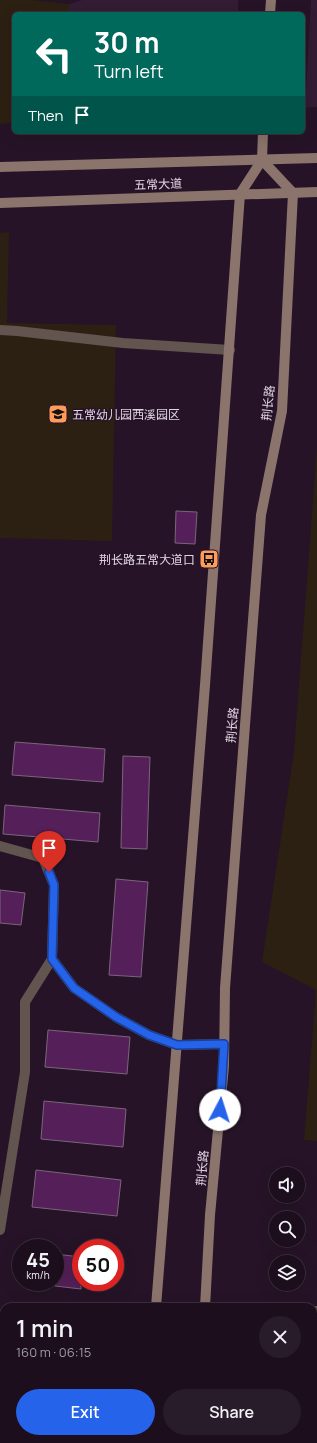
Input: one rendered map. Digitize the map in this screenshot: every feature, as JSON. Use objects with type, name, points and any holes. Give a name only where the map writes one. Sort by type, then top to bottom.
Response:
[{"type":"main road","points":[[270,12],[271,0]]},
{"type":"main road","points":[[156,1303],[230,350],[240,194],[262,160],[263,134]]},
{"type":"main road","name":"五常大道","points":[[0,167],[317,158]]},
{"type":"main road","points":[[262,160],[293,193]]},
{"type":"main road","name":"五常大道","points":[[0,203],[317,192]]},
{"type":"main road","name":"荆长路","points":[[204,1303],[210,1214],[224,1066],[225,988],[261,515],[282,411],[293,193]]},
{"type":"street","points":[[0,330],[118,343],[230,350]]},
{"type":"street","points":[[0,846],[43,858],[54,885],[52,959],[25,1002],[25,1072],[0,1230]]},
{"type":"street","points":[[52,959],[74,988],[116,1017],[149,1035],[177,1045],[224,1044]]},
{"type":"shaded area","points":[[0,0],[31,0],[69,4],[69,12],[12,12],[12,123],[0,124]]},
{"type":"shaded area","points":[[82,0],[238,0],[238,12],[69,12],[69,4]]},
{"type":"shaded area","points":[[311,0],[317,0],[317,107],[305,108]]},
{"type":"shaded area","name":"五常幼儿园西溪园区","points":[[9,232],[7,323],[116,325],[112,541],[0,538],[0,233]]},
{"type":"shaded area","points":[[317,446],[317,1141],[304,1140],[316,990],[262,962],[294,752]]},
{"type":"building","points":[[176,511],[197,512],[195,544],[175,543]]},
{"type":"building","points":[[15,742],[105,749],[103,782],[12,775]]},
{"type":"building","points":[[123,756],[150,757],[147,849],[121,848]]},
{"type":"building","points":[[5,805],[100,813],[98,842],[3,834]]},
{"type":"building","points":[[116,879],[148,882],[141,977],[109,975]]},
{"type":"building","points":[[0,890],[25,893],[21,925],[0,923]]},
{"type":"building","points":[[48,1030],[130,1037],[127,1074],[45,1067]]},
{"type":"building","points":[[44,1101],[126,1109],[123,1147],[41,1139]]},
{"type":"building","points":[[36,1170],[121,1180],[117,1216],[32,1207]]},
{"type":"building","points":[[64,1255],[72,1256],[72,1288],[64,1287]]},
{"type":"place","name":"五常幼儿园西溪园区","points":[[58,414]]},
{"type":"place","name":"荆长路五常大道口","points":[[209,559]]},
{"type":"route","points":[[49,872],[54,885],[52,959],[74,988],[116,1017],[149,1035],[177,1045],[224,1044],[224,1066],[220,1110]]}]
